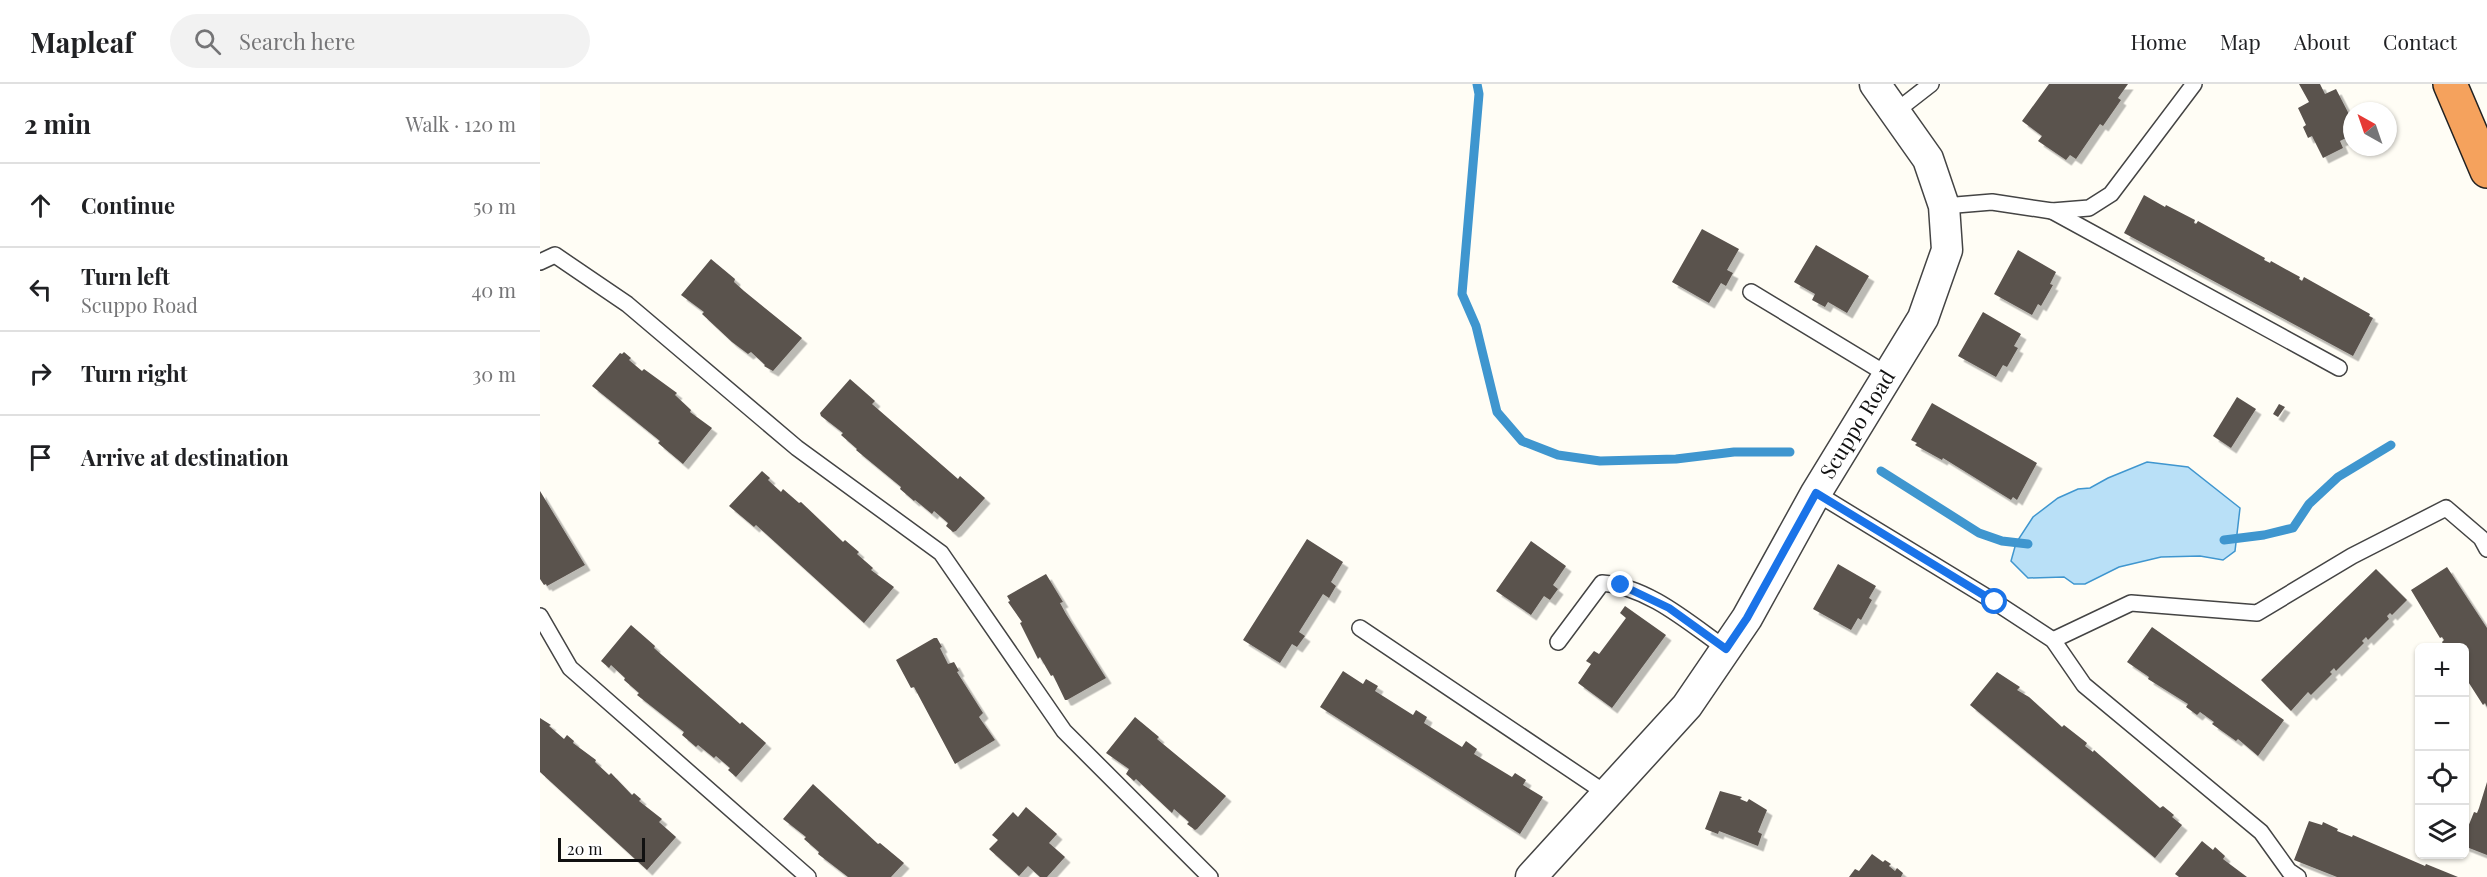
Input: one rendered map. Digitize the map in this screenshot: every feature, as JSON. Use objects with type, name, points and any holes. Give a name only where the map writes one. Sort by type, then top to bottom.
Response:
[{"type":"highway","points":[[2450,84],[2487,171]]},
{"type":"street","name":"Scuppo Road","points":[[1531,877],[1687,706],[1747,618],[1816,493],[1923,318],[1947,250],[1944,206],[1928,159],[1875,84]]},
{"type":"lane","points":[[1895,112],[1931,84]]},
{"type":"lane","points":[[1944,206],[1992,202],[2052,211],[2089,208],[2111,194],[2194,84]]},
{"type":"lane","points":[[2052,211],[2340,368]]},
{"type":"lane","points":[[540,262],[555,255],[627,304],[797,448],[941,553],[1064,731],[1210,877]]},
{"type":"lane","points":[[1750,292],[1888,375]]},
{"type":"lane","points":[[1816,493],[2053,640],[2084,685],[2261,832],[2289,871],[2298,877]]},
{"type":"lane","points":[[2053,640],[2131,603],[2257,614],[2352,556],[2446,508],[2481,538],[2487,549]]},
{"type":"lane","points":[[1558,642],[1602,583],[1621,585],[1669,608],[1726,649]]},
{"type":"lane","points":[[540,616],[570,668],[808,877]]},
{"type":"lane","points":[[1360,628],[1607,794]]},
{"type":"water","points":[[2147,462],[2188,467],[2240,508],[2235,551],[2223,560],[2200,556],[2161,557],[2119,567],[2085,584],[2074,584],[2064,577],[2028,578],[2011,561],[2016,543],[2033,517],[2058,498],[2078,489],[2090,488]]},
{"type":"building","points":[[2049,84],[2128,84],[2118,98],[2121,100],[2103,126],[2100,124],[2076,159],[2070,155],[2066,160],[2038,141],[2042,136],[2022,121]]},
{"type":"building","points":[[2299,84],[2320,84],[2325,94],[2336,89],[2343,103],[2343,140],[2340,141],[2343,148],[2323,158],[2312,136],[2308,138],[2303,127],[2306,125],[2298,108],[2309,102]]},
{"type":"building","points":[[2144,195],[2195,220],[2196,224],[2198,221],[2265,258],[2264,260],[2270,263],[2271,261],[2300,277],[2302,281],[2304,277],[2370,314],[2369,316],[2373,318],[2353,356],[2124,233]]},
{"type":"building","points":[[1702,229],[1739,249],[1727,270],[1733,273],[1726,286],[1721,283],[1709,303],[1672,282]]},
{"type":"building","points":[[1816,245],[1869,276],[1847,313],[1828,302],[1825,307],[1812,300],[1815,294],[1794,282]]},
{"type":"building","points":[[2018,250],[2056,272],[2050,284],[2053,285],[2041,306],[2038,304],[2032,315],[1994,294]]},
{"type":"building","points":[[711,259],[735,279],[734,282],[744,291],[802,338],[773,371],[764,366],[751,352],[748,354],[732,342],[702,314],[704,312],[681,295]]},
{"type":"building","points":[[1983,312],[2021,334],[2014,346],[2018,348],[2007,367],[2003,365],[1996,377],[1958,356]]},
{"type":"building","points":[[624,352],[631,358],[629,360],[642,371],[644,369],[677,393],[675,395],[691,410],[690,412],[712,428],[683,464],[658,443],[660,441],[592,386],[620,353]]},
{"type":"building","points":[[850,379],[875,401],[872,404],[958,479],[960,476],[985,498],[956,531],[953,532],[946,526],[948,523],[934,511],[932,514],[914,501],[900,489],[901,487],[856,450],[841,435],[843,433],[821,416],[820,413]]},
{"type":"building","points":[[2237,397],[2256,409],[2231,448],[2213,436]]},
{"type":"building","points":[[1932,403],[2037,463],[2017,500],[2013,497],[2011,500],[1943,458],[1942,460],[1915,445],[1917,443],[1911,440]]},
{"type":"building","points":[[2279,404],[2285,407],[2278,417],[2273,414]]},
{"type":"building","points":[[762,471],[781,492],[783,489],[799,503],[801,502],[843,542],[845,540],[859,552],[857,554],[873,568],[871,570],[894,587],[864,623],[756,525],[754,527],[729,506]]},
{"type":"building","points":[[540,491],[585,565],[547,586],[540,579]]},
{"type":"building","points":[[1307,539],[1343,562],[1331,582],[1336,586],[1329,598],[1323,594],[1299,632],[1305,636],[1297,647],[1292,644],[1280,663],[1243,640]]},
{"type":"building","points":[[1531,541],[1566,566],[1553,585],[1558,589],[1550,600],[1544,596],[1531,615],[1496,591]]},
{"type":"building","points":[[1838,564],[1876,586],[1869,598],[1872,600],[1861,620],[1858,618],[1851,630],[1813,609]]},
{"type":"building","points":[[2447,567],[2487,628],[2487,707],[2485,703],[2483,705],[2469,683],[2469,643],[2442,643],[2444,640],[2440,638],[2411,590]]},
{"type":"building","points":[[2376,569],[2407,600],[2392,615],[2390,613],[2387,616],[2389,619],[2368,640],[2366,637],[2362,641],[2364,643],[2336,671],[2334,668],[2330,672],[2332,674],[2311,695],[2308,692],[2291,711],[2261,680]]},
{"type":"building","points":[[1046,574],[1063,602],[1060,603],[1066,614],[1106,678],[1067,700],[1053,675],[1051,676],[1040,657],[1038,659],[1020,623],[1022,622],[1008,602],[1010,601],[1007,596]]},
{"type":"building","points":[[1625,606],[1666,635],[1612,708],[1578,683],[1591,664],[1586,661],[1594,651],[1599,654],[1626,618],[1620,613]]},
{"type":"building","points":[[631,625],[740,724],[742,722],[766,743],[736,777],[728,770],[730,768],[716,756],[714,758],[698,745],[696,747],[682,735],[684,732],[637,695],[639,693],[611,665],[609,668],[601,661]]},
{"type":"building","points":[[2152,627],[2284,720],[2258,756],[2238,739],[2236,741],[2212,724],[2214,722],[2200,712],[2197,715],[2186,707],[2188,704],[2148,679],[2149,677],[2127,662]]},
{"type":"building","points":[[937,638],[942,647],[940,648],[948,664],[954,662],[959,671],[957,672],[983,713],[979,717],[995,740],[955,764],[914,687],[911,688],[896,660]]},
{"type":"building","points":[[1343,671],[1363,684],[1366,679],[1378,686],[1375,691],[1413,715],[1416,710],[1427,717],[1424,723],[1462,747],[1466,741],[1477,749],[1474,754],[1512,777],[1515,773],[1526,780],[1523,785],[1543,797],[1520,834],[1320,707]]},
{"type":"building","points":[[1997,672],[2020,687],[2017,690],[2029,697],[2062,727],[2064,725],[2087,743],[2085,746],[2093,752],[2094,750],[2160,808],[2163,806],[2174,815],[2172,817],[2182,825],[2155,858],[1970,705]]},
{"type":"building","points":[[1135,717],[1159,737],[1157,739],[1226,796],[1197,829],[1187,824],[1189,822],[1174,809],[1172,813],[1136,779],[1134,781],[1126,774],[1129,769],[1106,753]]},
{"type":"building","points":[[540,718],[551,725],[549,726],[564,739],[567,735],[574,741],[573,743],[596,760],[595,762],[609,775],[611,773],[632,795],[634,793],[641,799],[639,801],[662,819],[659,822],[676,837],[647,870],[540,772]]},
{"type":"building","points":[[2487,782],[2487,855],[2469,848],[2469,824],[2474,812],[2477,813]]},
{"type":"building","points":[[813,784],[878,844],[880,843],[904,863],[891,877],[848,877],[818,854],[819,852],[804,839],[806,837],[783,819]]},
{"type":"building","points":[[1720,791],[1742,797],[1740,799],[1747,802],[1749,799],[1767,810],[1758,832],[1762,834],[1758,846],[1719,831],[1718,834],[1705,829]]},
{"type":"building","points":[[1026,807],[1057,834],[1049,843],[1065,857],[1047,877],[1040,877],[1028,866],[1019,876],[989,849],[998,840],[992,835],[1013,812],[1018,817]]},
{"type":"building","points":[[2309,821],[2322,825],[2323,822],[2338,829],[2337,831],[2352,837],[2353,835],[2425,866],[2426,864],[2458,877],[2337,877],[2294,860]]},
{"type":"building","points":[[2202,841],[2213,850],[2215,847],[2225,856],[2223,859],[2247,877],[2179,877],[2175,874]]},
{"type":"building","points":[[1872,854],[1883,862],[1885,860],[1891,864],[1889,866],[1895,871],[1897,868],[1903,873],[1901,877],[1849,877],[1855,869],[1859,871]]},
{"type":"waterway","points":[[1477,84],[1479,94],[1462,294],[1476,326],[1497,412],[1522,441],[1558,455],[1600,461],[1676,459],[1734,452],[1790,452]]},
{"type":"waterway","points":[[2224,540],[2264,535],[2293,528],[2309,504],[2338,477],[2391,445]]},
{"type":"waterway","points":[[1881,471],[1979,533],[2002,541],[2028,544]]},
{"type":"route","points":[[1621,585],[1669,608],[1726,649],[1747,618],[1816,493],[1995,602]]}]
